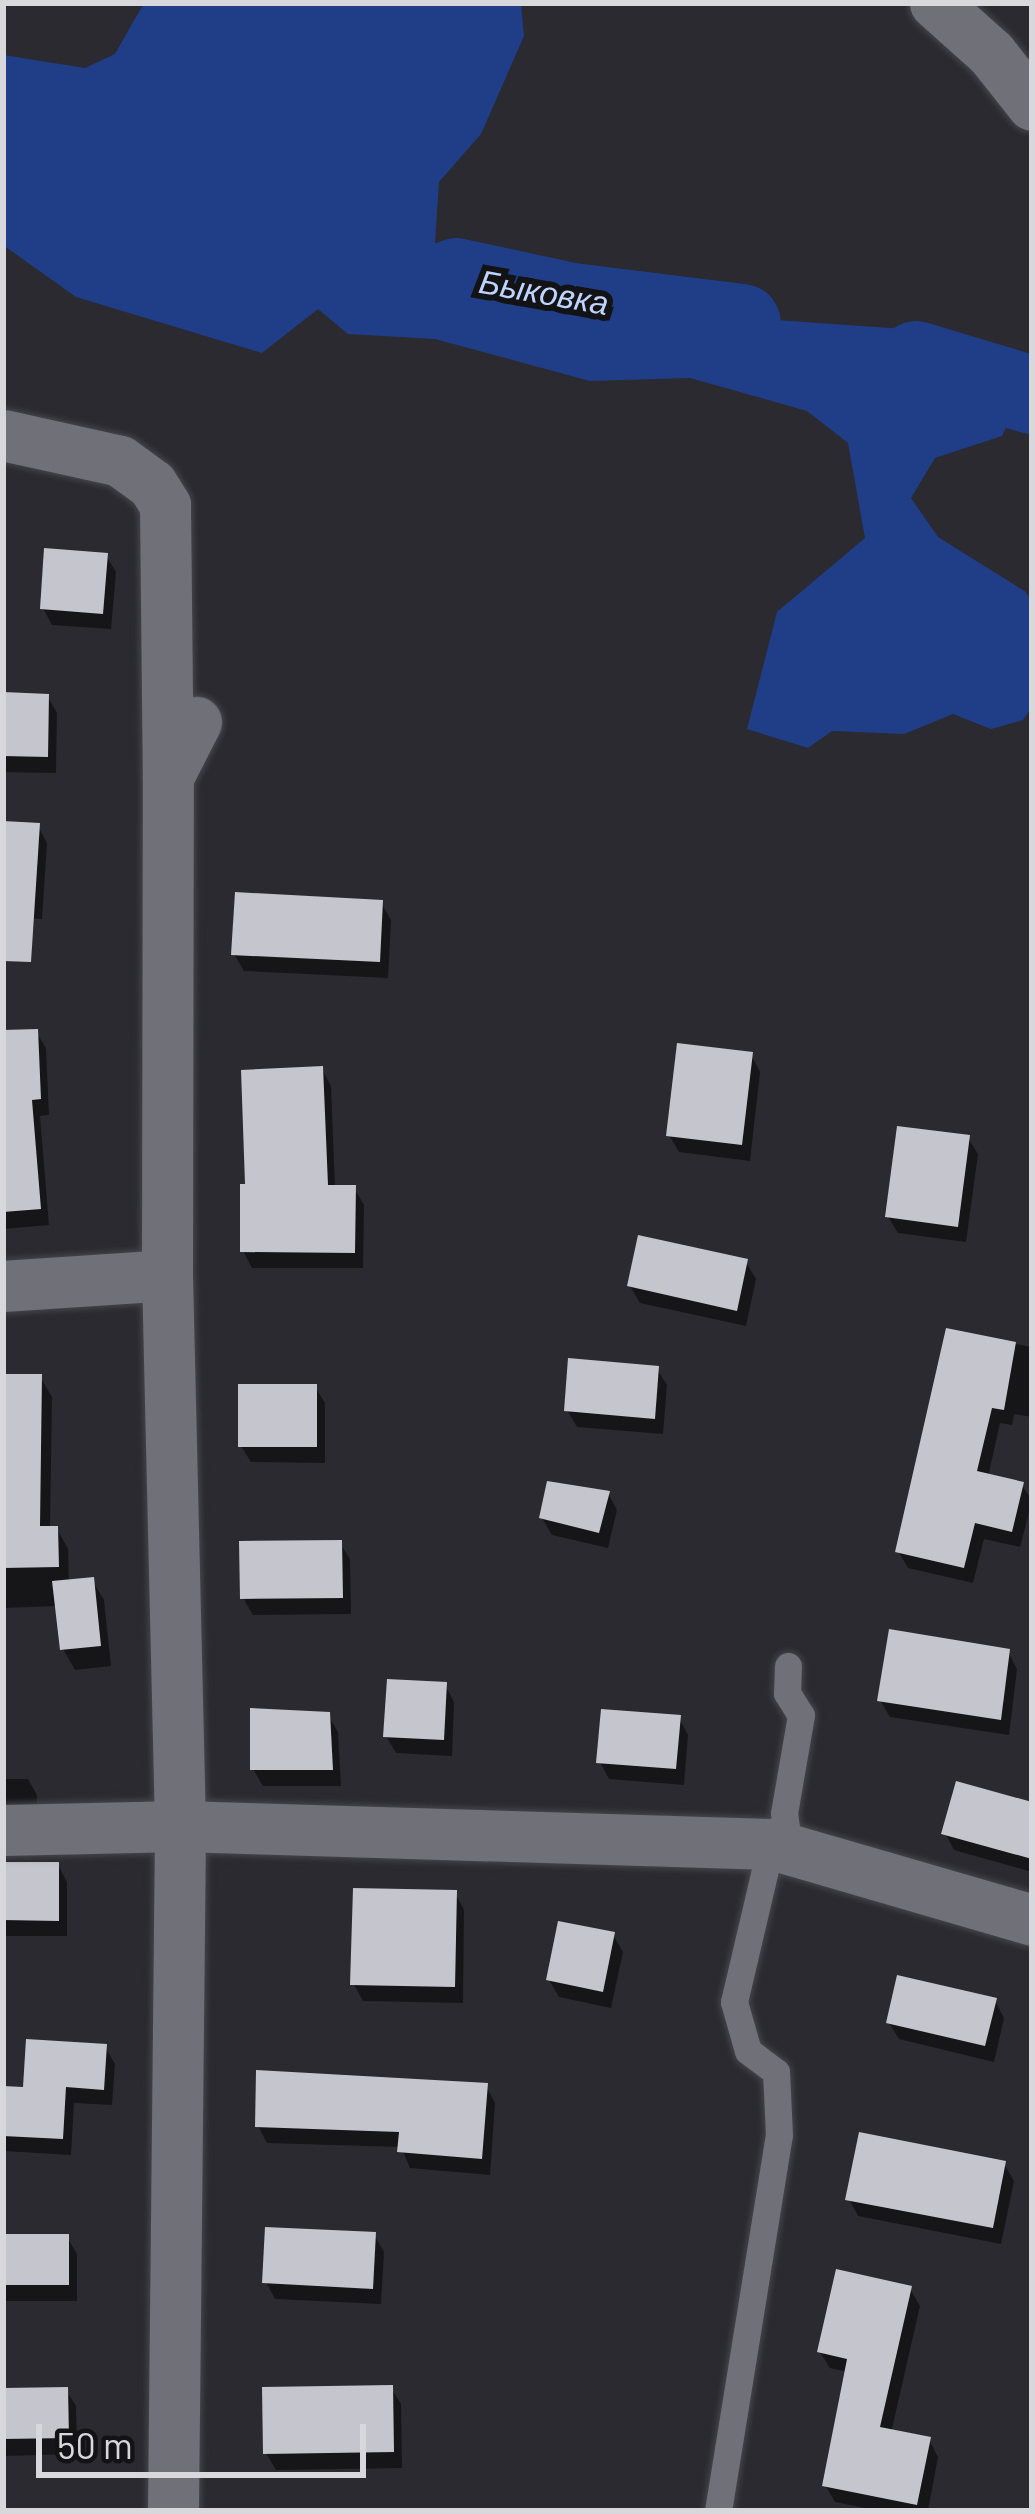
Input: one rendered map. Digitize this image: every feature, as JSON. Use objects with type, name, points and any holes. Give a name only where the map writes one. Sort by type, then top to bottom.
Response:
[{"type":"street","points":[[935,3],[991,53],[1032,105]]},
{"type":"street","points":[[3,435],[120,461],[152,484],[165,505],[166,1275],[180,1826],[172,2511]]},
{"type":"street","points":[[168,777],[196,722]]},
{"type":"street","points":[[3,1286],[166,1275]]},
{"type":"street","points":[[3,1830],[180,1826],[780,1846],[1032,1920]]},
{"type":"lane","points":[[718,2511],[779,2135],[776,2072],[748,2051],[734,2002],[780,1846],[801,1714],[787,1693],[788,1666]]},
{"type":"water","points":[[144,3],[521,3],[524,36],[481,134],[439,182],[435,242],[472,270],[577,306],[918,330],[1012,378],[1020,397],[1002,436],[935,458],[911,498],[938,537],[1026,592],[1032,603],[1032,707],[1023,720],[991,729],[953,714],[904,734],[832,731],[808,748],[747,729],[777,612],[865,538],[848,443],[807,411],[690,378],[590,381],[435,339],[348,334],[318,309],[262,353],[76,297],[3,245],[3,55],[85,68],[115,54]]},
{"type":"building","points":[[44,548],[108,553],[103,614],[40,609]]},
{"type":"building","points":[[3,692],[49,694],[48,757],[3,756]]},
{"type":"building","points":[[3,821],[40,823],[31,962],[3,961]]},
{"type":"building","points":[[235,892],[383,900],[380,962],[231,955]]},
{"type":"building","points":[[38,1029],[41,1099],[32,1100],[41,1209],[3,1212],[3,1030]]},
{"type":"building","points":[[677,1043],[753,1052],[742,1145],[666,1136]]},
{"type":"building","points":[[323,1066],[328,1185],[356,1185],[355,1253],[240,1252],[240,1184],[245,1184],[241,1070]]},
{"type":"building","points":[[897,1126],[970,1135],[958,1227],[885,1217]]},
{"type":"building","points":[[638,1235],[748,1259],[737,1311],[627,1286]]},
{"type":"building","points":[[946,1328],[1016,1342],[1004,1410],[992,1408],[977,1471],[1024,1482],[1012,1532],[975,1523],[964,1568],[895,1552]]},
{"type":"building","points":[[568,1358],[659,1366],[655,1419],[564,1411]]},
{"type":"building","points":[[3,1374],[42,1374],[40,1526],[58,1526],[59,1567],[3,1568]]},
{"type":"building","points":[[238,1384],[317,1384],[317,1447],[238,1447]]},
{"type":"building","points":[[547,1481],[610,1491],[599,1533],[539,1518]]},
{"type":"building","points":[[342,1540],[343,1598],[240,1599],[239,1541]]},
{"type":"building","points":[[94,1577],[101,1646],[60,1650],[52,1581]]},
{"type":"building","points":[[889,1629],[1010,1649],[1001,1720],[877,1701]]},
{"type":"building","points":[[387,1679],[447,1682],[444,1740],[383,1737]]},
{"type":"building","points":[[250,1708],[330,1712],[333,1770],[250,1770]]},
{"type":"building","points":[[601,1709],[681,1715],[676,1769],[596,1763]]},
{"type":"building","points":[[956,1781],[1032,1802],[1032,1859],[941,1834]]},
{"type":"building","points":[[3,1862],[59,1862],[59,1921],[3,1920]]},
{"type":"building","points":[[353,1888],[457,1890],[455,1987],[350,1985]]},
{"type":"building","points":[[558,1921],[615,1932],[603,1992],[546,1980]]},
{"type":"building","points":[[897,1975],[997,1998],[985,2046],[886,2023]]},
{"type":"building","points":[[26,2039],[107,2044],[104,2090],[66,2087],[63,2139],[3,2136],[3,2086],[23,2087]]},
{"type":"building","points":[[256,2070],[488,2083],[482,2159],[397,2152],[399,2132],[255,2127]]},
{"type":"building","points":[[859,2132],[1006,2161],[993,2228],[845,2200]]},
{"type":"building","points":[[265,2227],[376,2232],[373,2289],[262,2283]]},
{"type":"building","points":[[3,2234],[69,2234],[69,2285],[3,2285]]},
{"type":"building","points":[[836,2269],[912,2286],[880,2427],[931,2437],[917,2505],[822,2486],[847,2359],[817,2352]]},
{"type":"building","points":[[393,2385],[394,2452],[263,2454],[262,2387]]},
{"type":"building","points":[[68,2387],[69,2438],[3,2439],[3,2388]]},
{"type":"waterway","name":"Быковка","points":[[456,277],[572,302],[742,323]]},
{"type":"waterway","name":"Быковка","points":[[916,360],[1032,395]]}]
